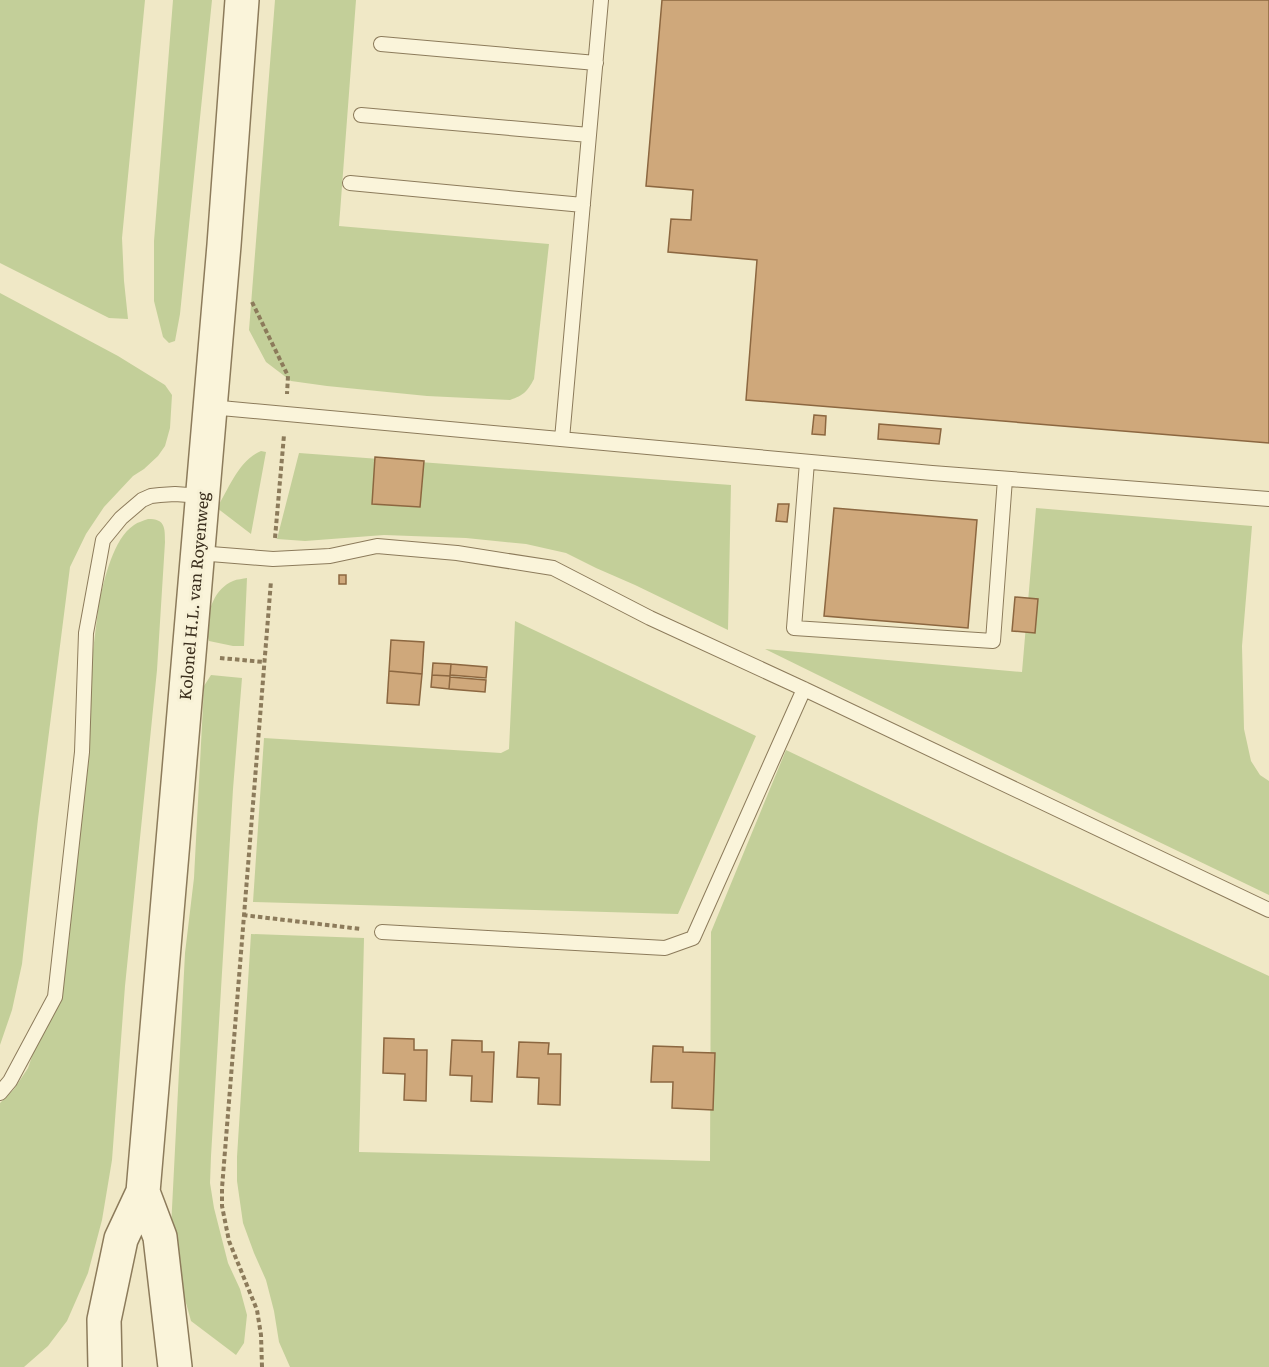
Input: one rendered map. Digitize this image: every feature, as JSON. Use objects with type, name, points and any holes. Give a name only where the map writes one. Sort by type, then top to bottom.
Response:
[{"type":"street","name":"Kolonel H.L. van Royenweg","points":[[105,1367],[104,1320],[118,1251],[121,1239],[144,1192],[242,0]]},
{"type":"street","name":"Kolonel H.L. van Royenweg","points":[[144,1192],[160,1237],[175,1367]]},
{"type":"lane","points":[[562,439],[601,0]]},
{"type":"lane","points":[[381,44],[596,63]]},
{"type":"lane","points":[[362,115],[590,135]]},
{"type":"lane","points":[[350,183],[583,205]]},
{"type":"lane","points":[[210,407],[807,462],[1269,499]]},
{"type":"lane","points":[[807,462],[794,628],[993,641],[1005,479]]},
{"type":"lane","points":[[0,1093],[10,1081],[55,997],[82,752],[86,633],[103,540],[121,518],[142,500],[151,496],[175,494],[202,496]]},
{"type":"lane","points":[[198,553],[273,559],[330,556],[377,546],[457,553],[553,568],[650,618],[1269,910]]},
{"type":"lane","points":[[382,932],[665,948],[693,938],[804,689]]},
{"type":"path","points":[[249,296],[288,376],[243,915],[222,1206],[232,1249],[257,1310],[261,1335],[262,1367]]},
{"type":"path","points":[[243,915],[382,932]]},
{"type":"green space","points":[[0,0],[145,0],[122,238],[128,319],[109,318],[0,263]]},
{"type":"green space","points":[[173,0],[212,0],[180,314],[175,341],[169,343],[163,337],[154,301],[154,241]]},
{"type":"green space","points":[[275,0],[356,0],[339,226],[549,244],[534,379],[522,395],[510,400],[427,396],[327,386],[291,381],[266,362],[249,330]]},
{"type":"green space","points":[[0,293],[118,356],[165,385],[172,395],[170,428],[165,446],[158,456],[133,476],[104,507],[86,534],[70,567],[22,964],[12,1010],[0,1045]]},
{"type":"green space","points":[[261,451],[266,452],[251,534],[217,508],[241,468],[253,455]]},
{"type":"green space","points":[[299,453],[731,485],[728,630],[566,553],[526,544],[466,538],[384,535],[305,541],[277,539]]},
{"type":"green space","points":[[1036,508],[1252,526],[1242,646],[1244,729],[1251,761],[1260,775],[1269,781],[1269,895],[765,649],[1022,672]]},
{"type":"green space","points":[[148,519],[161,522],[165,532],[157,670],[125,986],[112,1160],[102,1220],[88,1273],[67,1321],[48,1346],[24,1367],[0,1367],[0,1103],[14,1089],[28,1068],[45,1019],[101,592],[115,549],[127,531],[139,522]]},
{"type":"green space","points":[[247,578],[244,646],[209,641],[208,624],[214,599],[225,585]]},
{"type":"green space","points":[[515,621],[756,736],[678,914],[253,902],[264,738],[501,753],[509,749]]},
{"type":"green space","points":[[211,675],[242,678],[233,789],[210,1183],[228,1263],[240,1289],[247,1315],[244,1343],[236,1355],[191,1321],[181,1285],[171,1228],[185,953],[194,878],[204,686]]},
{"type":"green space","points":[[786,750],[1269,976],[1269,1367],[290,1367],[279,1342],[266,1280],[243,1223],[237,1181],[251,934],[364,938],[359,1152],[710,1161],[711,932]]},
{"type":"building","points":[[662,0],[1269,0],[1269,443],[746,400],[757,260],[668,252],[671,219],[691,220],[693,190],[646,186]]},
{"type":"building","points":[[814,415],[826,416],[825,435],[812,434]]},
{"type":"building","points":[[879,424],[941,429],[939,444],[878,439]]},
{"type":"building","points":[[375,457],[424,461],[420,507],[372,504]]},
{"type":"building","points":[[778,504],[789,504],[787,522],[776,521]]},
{"type":"building","points":[[834,508],[977,520],[968,628],[824,616]]},
{"type":"building","points":[[339,575],[346,575],[346,584],[339,584]]},
{"type":"building","points":[[1015,597],[1038,599],[1035,633],[1012,631]]},
{"type":"building","points":[[391,640],[424,642],[422,674],[389,671]]},
{"type":"building","points":[[433,663],[451,664],[450,676],[432,675]]},
{"type":"building","points":[[451,664],[487,667],[486,678],[450,675]]},
{"type":"building","points":[[389,671],[422,674],[419,705],[387,703]]},
{"type":"building","points":[[432,675],[450,676],[449,689],[431,687]]},
{"type":"building","points":[[450,677],[486,680],[485,692],[449,689]]},
{"type":"building","points":[[384,1038],[414,1039],[414,1050],[427,1050],[426,1101],[404,1100],[405,1074],[383,1073]]},
{"type":"building","points":[[452,1040],[482,1041],[482,1052],[494,1052],[492,1102],[471,1101],[472,1076],[450,1075]]},
{"type":"building","points":[[519,1042],[549,1043],[548,1054],[561,1054],[560,1105],[538,1104],[539,1078],[517,1077]]},
{"type":"building","points":[[653,1046],[683,1047],[683,1052],[715,1053],[713,1110],[672,1108],[673,1082],[651,1082]]}]
